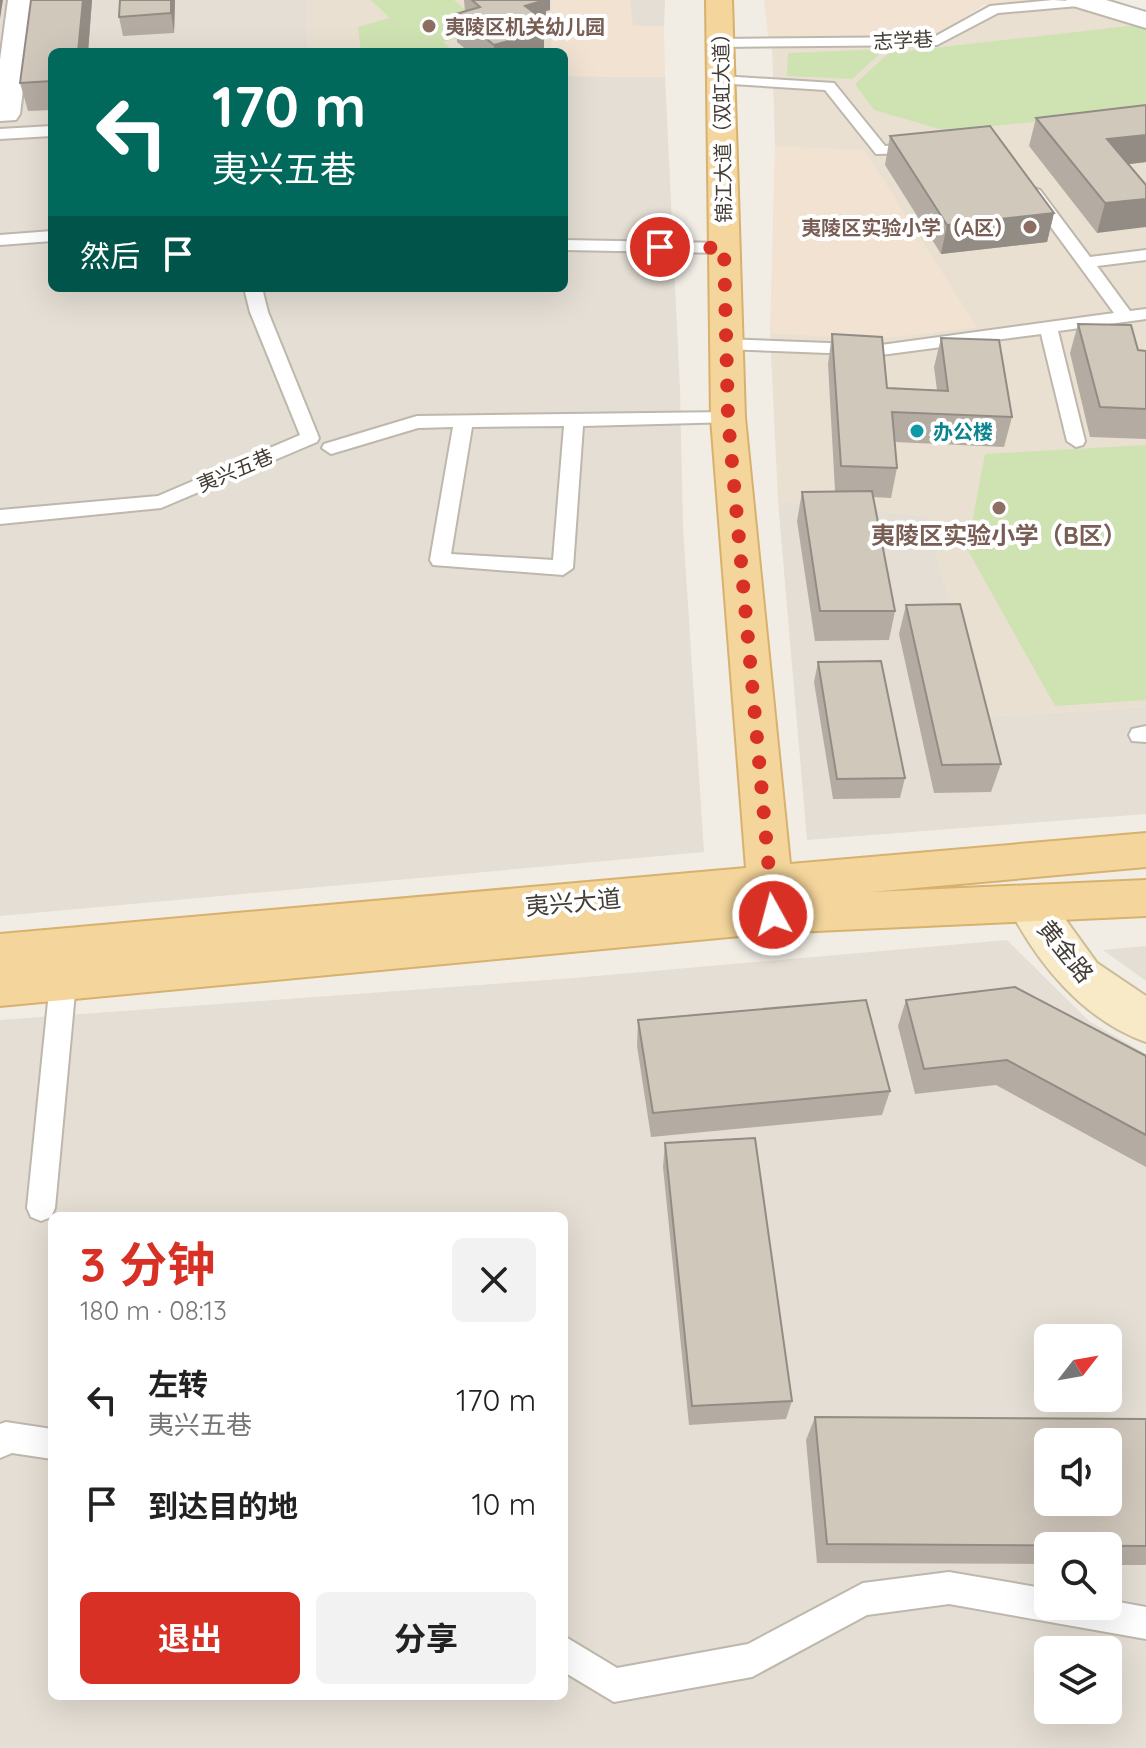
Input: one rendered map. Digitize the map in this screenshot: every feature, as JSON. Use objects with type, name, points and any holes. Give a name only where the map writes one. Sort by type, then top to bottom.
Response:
[{"type":"main road","name":"锦江大道（双虹大道）","points":[[719,0],[728,418],[771,900]]},
{"type":"main road","name":"夷兴大道","points":[[0,986],[63,982],[771,900],[1146,850]]},
{"type":"main road","name":"夷兴大道","points":[[0,953],[771,900],[1029,904],[1146,898]]},
{"type":"main road","name":"黄金路","points":[[1029,904],[1081,977],[1146,1022]]},
{"type":"street","points":[[3,124],[21,0]]},
{"type":"street","points":[[1078,1],[1146,20]]},
{"type":"lane","name":"志学巷","points":[[720,43],[937,41],[995,9],[1078,1]]},
{"type":"lane","points":[[721,80],[829,86],[881,151],[938,146]]},
{"type":"lane","points":[[3,124],[48,130]]},
{"type":"lane","points":[[1023,178],[1126,317]]},
{"type":"lane","points":[[0,240],[48,236]]},
{"type":"lane","points":[[568,245],[724,248]]},
{"type":"lane","points":[[1086,262],[1146,255]]},
{"type":"lane","name":"夷兴五巷","points":[[0,517],[161,502],[310,438],[259,312],[254,292]]},
{"type":"lane","points":[[725,344],[881,350],[1146,314]]},
{"type":"lane","points":[[1048,327],[1076,441]]},
{"type":"lane","points":[[331,448],[417,422],[728,418]]},
{"type":"lane","points":[[464,420],[440,560],[563,568],[574,422]]},
{"type":"lane","points":[[41,1208],[63,982]]},
{"type":"lane","points":[[0,1443],[6,1437],[48,1443]]},
{"type":"lane","points":[[568,1656],[614,1685],[752,1660],[863,1599],[949,1588],[1034,1603]]},
{"type":"lane","points":[[1122,1619],[1146,1623]]},
{"type":"shaded area","points":[[0,0],[307,0],[307,48],[48,48],[48,292],[568,292],[568,76],[665,77],[680,389],[683,528],[704,852],[0,916]]},
{"type":"shaded area","name":"夷陵区机关幼儿园","points":[[307,0],[551,0],[551,48],[307,48]]},
{"type":"shaded area","points":[[551,0],[630,0],[633,26],[664,26],[665,77],[568,76],[568,48],[551,48]]},
{"type":"shaded area","points":[[630,0],[665,0],[664,26],[632,26]]},
{"type":"shaded area","points":[[764,0],[1045,0],[984,5],[931,38],[769,42]]},
{"type":"shaded area","points":[[1077,7],[1146,25],[1146,707],[982,717],[926,516],[778,501],[770,333],[875,339],[977,327],[864,150],[775,146],[772,48],[943,44],[999,14]]},
{"type":"shaded area","points":[[775,146],[864,149],[978,327],[875,339],[770,333]]},
{"type":"shaded area","points":[[778,501],[926,516],[982,717],[1146,707],[1146,814],[807,840]]},
{"type":"shaded area","points":[[1007,940],[1089,1021],[1146,1054],[1146,1748],[0,1748],[0,1020],[574,978]]},
{"type":"shaded area","points":[[1146,946],[1146,981],[1103,950]]},
{"type":"green space","points":[[371,0],[454,0],[474,17],[471,34],[443,42],[450,48],[361,48],[358,27],[390,18]]},
{"type":"green space","points":[[1137,25],[1146,29],[1146,110],[946,131],[874,110],[855,84],[889,53]]},
{"type":"green space","points":[[885,49],[852,79],[787,76],[788,53]]},
{"type":"green space","points":[[1146,445],[1146,700],[1055,706],[967,549],[985,454]]},
{"type":"building","points":[[31,0],[83,0],[78,48],[48,48],[48,81],[20,83]]},
{"type":"building","points":[[120,0],[171,0],[171,13],[119,17]]},
{"type":"building","points":[[472,0],[545,0],[525,6],[541,18],[531,21],[544,31],[494,45],[456,14],[480,7]]},
{"type":"building","points":[[1146,105],[1146,135],[1107,139],[1146,185],[1146,199],[1105,203],[1036,118]]},
{"type":"building","points":[[990,126],[1054,213],[947,225],[890,136]]},
{"type":"building","points":[[1078,324],[1131,325],[1138,350],[1146,351],[1146,409],[1100,407]]},
{"type":"building","points":[[832,334],[882,337],[887,388],[948,391],[941,338],[999,340],[1012,417],[892,412],[897,468],[841,466]]},
{"type":"building","points":[[872,491],[895,611],[820,611],[802,492]]},
{"type":"building","points":[[960,604],[1001,764],[942,765],[906,605]]},
{"type":"building","points":[[881,661],[905,778],[837,779],[818,662]]},
{"type":"building","points":[[1015,987],[1146,1056],[1146,1135],[1007,1060],[924,1069],[906,1000]]},
{"type":"building","points":[[866,1000],[890,1091],[653,1113],[638,1020]]},
{"type":"building","points":[[755,1138],[792,1401],[692,1406],[665,1143]]},
{"type":"building","points":[[815,1417],[1146,1419],[1146,1546],[1122,1546],[1122,1532],[1034,1532],[1034,1545],[827,1544]]},
{"type":"place","name":"夷陵区机关幼儿园","points":[[429,26]]},
{"type":"place","name":"夷陵区实验小学（A区）","points":[[1030,227]]},
{"type":"place","name":"办公楼","points":[[917,431]]},
{"type":"place","name":"夷陵区实验小学（B区）","points":[[999,508]]},
{"type":"route","points":[[660,247],[724,248],[728,418],[773,915]]}]
